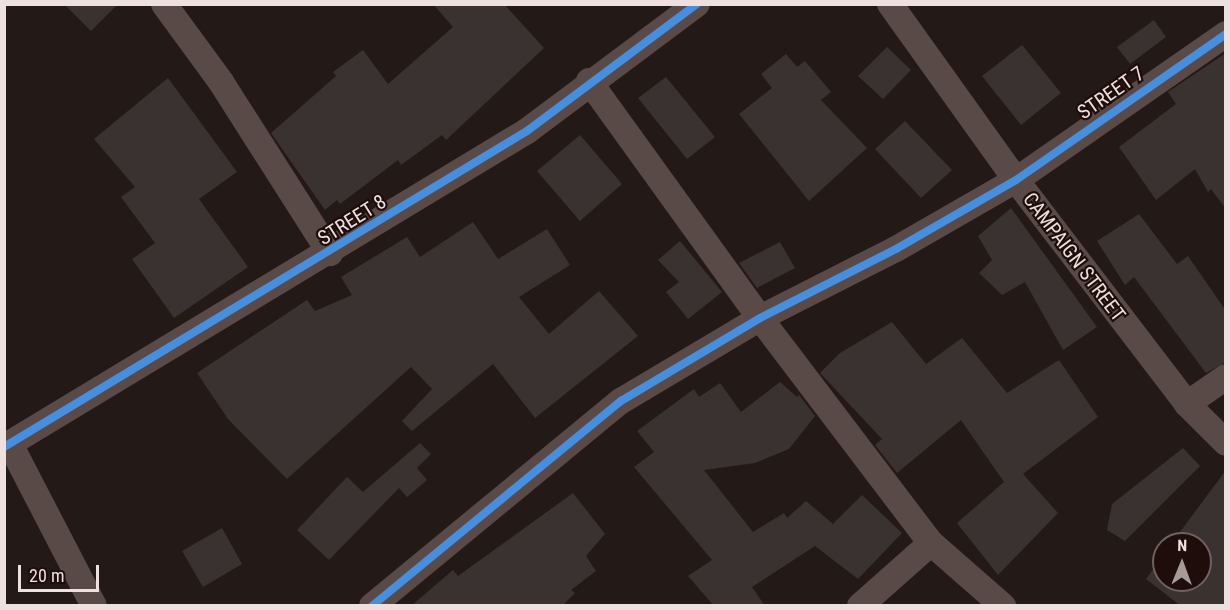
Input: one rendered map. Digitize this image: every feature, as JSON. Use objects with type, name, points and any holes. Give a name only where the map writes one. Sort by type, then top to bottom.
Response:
[{"type":"street","points":[[164,4],[330,253]]},
{"type":"street","name":"STREET 8","points":[[7,445],[330,253],[527,131],[590,81],[698,4]]},
{"type":"street","name":"CAMPAIGN STREET","points":[[890,4],[1016,180],[1187,404],[1226,443]]},
{"type":"street","name":"STREET 7","points":[[372,606],[621,401],[760,318],[1016,180],[1226,33]]},
{"type":"street","points":[[590,81],[760,318],[931,543],[1003,606]]},
{"type":"street","points":[[1187,404],[1226,377]]},
{"type":"street","points":[[7,445],[94,606]]},
{"type":"street","points":[[861,606],[931,543]]},
{"type":"building","points":[[64,4],[118,4],[91,31]]},
{"type":"building","points":[[433,4],[504,4],[544,48],[446,140],[442,135],[401,165],[398,160],[340,204],[337,200],[325,210],[271,133],[336,76],[333,72],[363,50],[388,84],[453,27]]},
{"type":"building","points":[[1154,20],[1166,37],[1130,64],[1117,47]]},
{"type":"building","points":[[1022,45],[1061,93],[1021,125],[982,76]]},
{"type":"building","points":[[887,47],[911,70],[883,99],[858,76]]},
{"type":"building","points":[[1226,53],[1226,209],[1211,189],[1208,192],[1195,169],[1156,200],[1119,147],[1176,104],[1168,92]]},
{"type":"building","points":[[786,54],[797,67],[805,61],[831,92],[821,100],[867,148],[809,201],[739,114],[772,88],[761,74]]},
{"type":"building","points":[[666,77],[715,137],[687,159],[638,98]]},
{"type":"building","points":[[168,78],[237,172],[199,199],[248,267],[174,318],[132,259],[155,243],[121,197],[135,187],[94,139]]},
{"type":"building","points":[[905,121],[952,170],[921,198],[875,149]]},
{"type":"building","points":[[580,135],[622,184],[580,221],[537,171]]},
{"type":"building","points":[[1011,208],[1097,327],[1063,350],[1025,282],[1002,295],[979,273],[992,260],[978,236]]},
{"type":"building","points":[[1139,214],[1177,264],[1188,256],[1226,311],[1226,362],[1206,373],[1134,277],[1125,285],[1097,241]]},
{"type":"building","points":[[473,222],[498,259],[547,229],[570,265],[519,297],[549,334],[599,291],[638,336],[535,418],[493,364],[412,431],[402,421],[432,389],[411,367],[287,479],[228,419],[197,373],[307,300],[315,311],[352,295],[341,277],[407,237],[420,257]]},
{"type":"building","points":[[680,241],[722,292],[688,319],[666,292],[679,282],[658,260]]},
{"type":"building","points":[[780,242],[795,268],[757,288],[739,263]]},
{"type":"building","points":[[892,322],[926,364],[962,338],[1007,393],[1059,360],[1098,417],[1023,474],[1058,513],[998,575],[957,523],[1004,482],[961,420],[897,473],[875,445],[882,439],[820,373],[840,353]]},
{"type":"building","points":[[780,382],[797,397],[799,395],[815,416],[789,449],[755,463],[704,470],[753,532],[784,513],[787,518],[806,501],[833,524],[862,495],[902,533],[858,579],[815,546],[752,587],[765,606],[714,606],[688,576],[712,560],[634,467],[654,452],[637,431],[694,389],[699,397],[720,383],[741,412]]},
{"type":"building","points":[[420,443],[431,454],[417,468],[427,480],[407,497],[399,488],[329,560],[297,530],[347,477],[363,492]]},
{"type":"building","points":[[1183,448],[1200,466],[1125,541],[1107,530],[1112,504]]},
{"type":"building","points":[[1226,470],[1226,606],[1181,606],[1163,592],[1212,592],[1212,532],[1180,532]]},
{"type":"building","points":[[573,493],[605,534],[586,556],[596,571],[571,590],[575,593],[562,606],[411,606],[453,570],[458,576]]},
{"type":"building","points":[[222,528],[242,564],[203,587],[182,551]]},
{"type":"building","points":[[1152,571],[1152,584],[1146,579]]},
{"type":"cycle path","points":[[4,447],[527,131],[697,4]]},
{"type":"cycle path","points":[[372,606],[621,401],[760,318],[896,249],[1016,180],[1226,34]]}]
